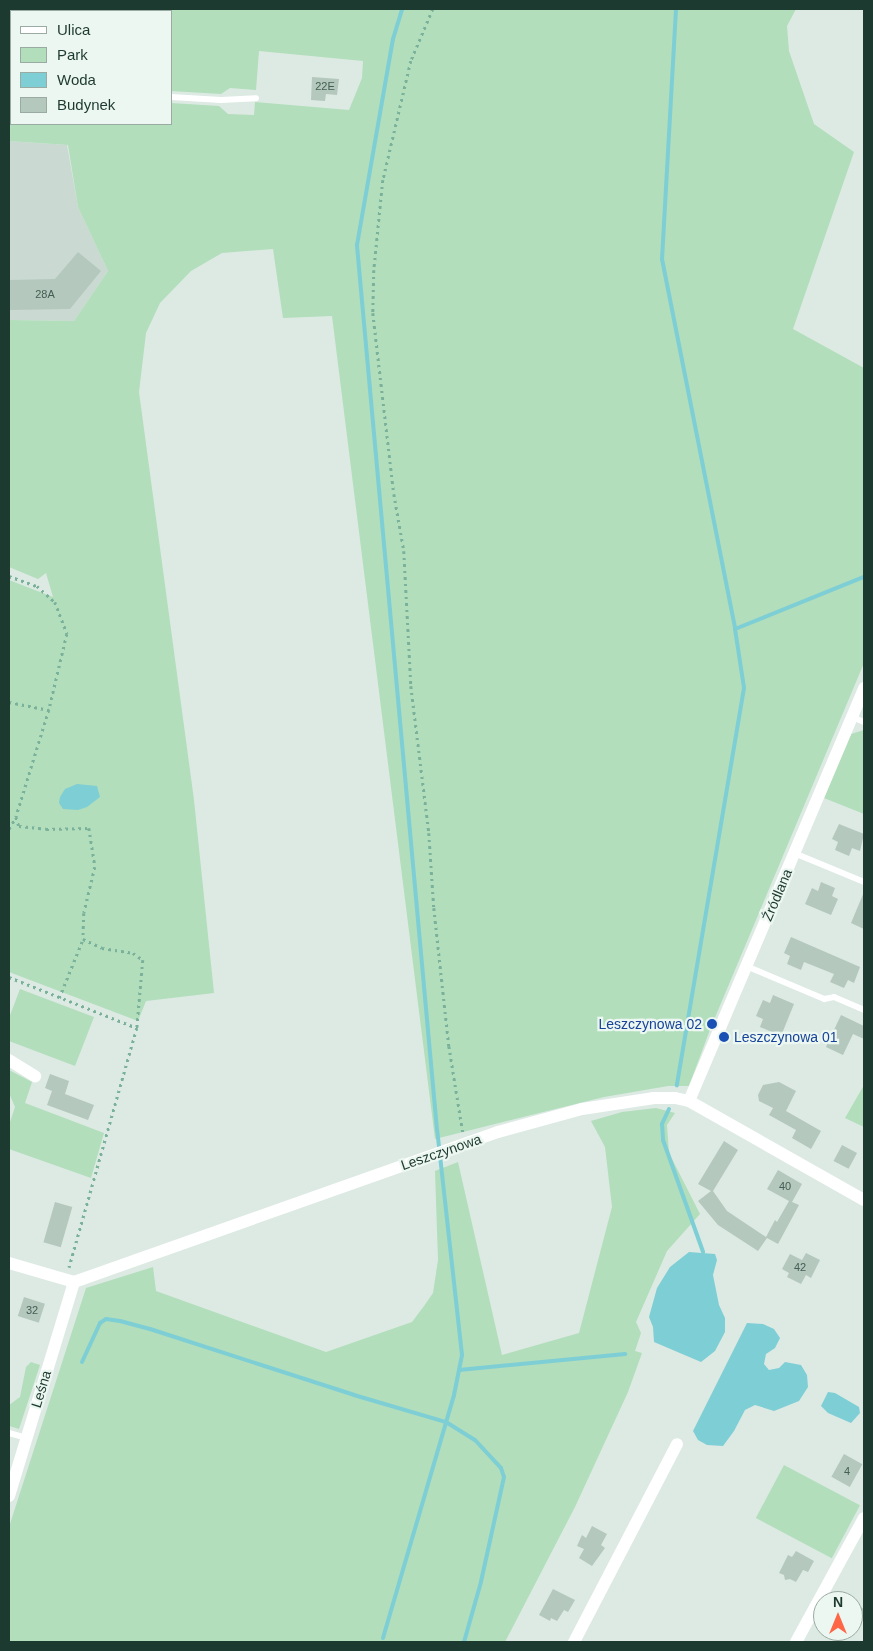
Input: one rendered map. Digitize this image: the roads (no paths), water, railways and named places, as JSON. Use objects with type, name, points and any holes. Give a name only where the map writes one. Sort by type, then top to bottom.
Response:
[{"type":"street","name":"Źródlana","points":[[689,1101],[864,688]]},
{"type":"street","points":[[9,1060],[35,1076]]},
{"type":"street","name":"Leszczynowa","points":[[70,1281],[260,1218],[460,1145],[582,1109],[633,1100],[675,1098],[689,1101],[864,1200]]},
{"type":"street","points":[[9,1263],[70,1281]]},
{"type":"street","name":"Leśna","points":[[9,1496],[70,1281]]},
{"type":"street","points":[[574,1642],[677,1444]]},
{"type":"street","points":[[796,1642],[864,1518]]},
{"type":"lane","points":[[172,97],[221,100],[256,98]]},
{"type":"lane","points":[[852,717],[864,722]]},
{"type":"lane","points":[[794,853],[864,882]]},
{"type":"lane","points":[[746,966],[824,999],[834,997],[864,1010]]},
{"type":"lane","points":[[9,1432],[26,1438]]},
{"type":"water","points":[[77,784],[97,786],[100,797],[87,807],[78,810],[63,809],[59,803],[60,797],[65,789]]},
{"type":"water","points":[[689,1252],[715,1254],[717,1260],[713,1275],[719,1305],[725,1318],[725,1332],[715,1351],[701,1362],[654,1342],[653,1327],[649,1317],[657,1288],[670,1267]]},
{"type":"water","points":[[747,1323],[763,1324],[774,1329],[780,1338],[775,1348],[766,1354],[764,1364],[769,1370],[779,1368],[785,1362],[801,1365],[807,1375],[808,1387],[799,1401],[774,1411],[755,1405],[745,1410],[734,1431],[723,1446],[707,1445],[698,1440],[693,1431]]},
{"type":"water","points":[[828,1392],[835,1393],[859,1407],[860,1413],[851,1423],[828,1413],[821,1406]]},
{"type":"waterway","points":[[383,1638],[454,1395],[462,1355],[437,1130],[357,245],[393,39],[402,9]]},
{"type":"waterway","points":[[676,9],[662,259],[735,629],[744,688],[677,1085]]},
{"type":"waterway","points":[[735,629],[864,577]]},
{"type":"waterway","points":[[669,1109],[662,1124],[663,1140],[703,1252]]},
{"type":"waterway","points":[[82,1362],[100,1323],[106,1319],[120,1321],[446,1422],[475,1440],[501,1468],[504,1477],[481,1582],[464,1642]]},
{"type":"waterway","points":[[459,1370],[625,1354]]},
{"type":"place","name":"Leszczynowa 02","points":[[712,1024]]},
{"type":"place","name":"Leszczynowa 01","points":[[724,1037]]}]
